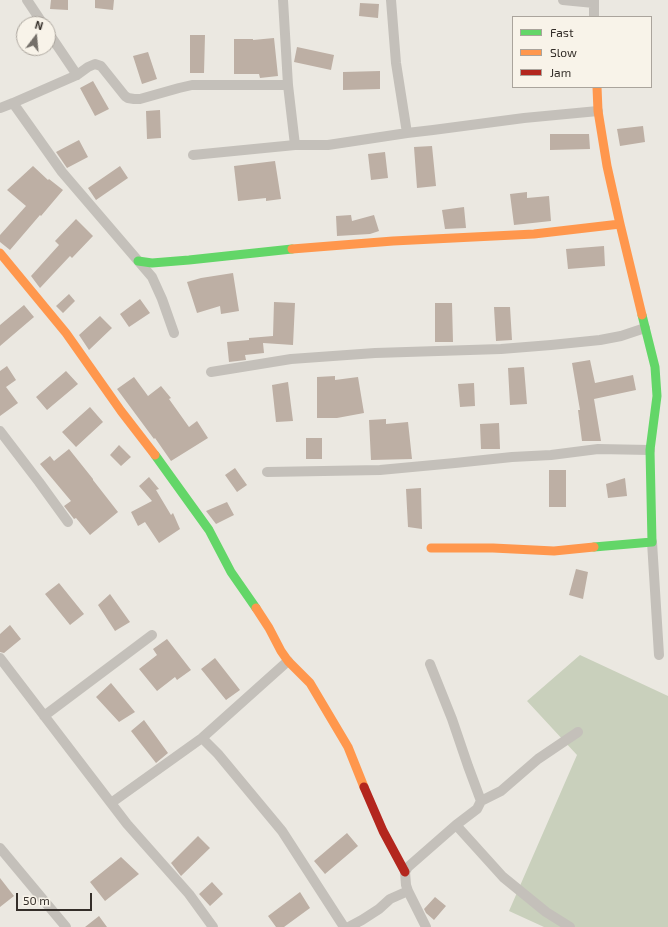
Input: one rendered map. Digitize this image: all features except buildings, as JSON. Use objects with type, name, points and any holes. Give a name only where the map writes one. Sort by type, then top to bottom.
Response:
[{"type":"street","points":[[27,0],[37,16]]},
{"type":"street","points":[[284,0],[288,85],[295,146]]},
{"type":"street","points":[[391,0],[396,63],[407,133]]},
{"type":"street","points":[[563,0],[594,1],[594,16]]},
{"type":"street","points":[[56,44],[76,75]]},
{"type":"street","points":[[0,108],[76,75],[95,64],[101,66],[125,96],[134,99],[192,85],[288,85]]},
{"type":"street","points":[[597,88],[598,111],[607,166],[655,367],[657,396],[650,450],[652,542],[659,655]]},
{"type":"street","points":[[13,103],[62,172],[152,277],[162,299],[174,333]]},
{"type":"street","points":[[193,155],[328,144],[524,118],[598,111]]},
{"type":"street","points":[[138,261],[152,263],[275,250],[393,241],[534,234],[620,224]]},
{"type":"street","points":[[0,253],[66,333],[121,411],[160,461],[209,530],[231,572],[269,628],[281,651],[288,661],[310,683],[348,747],[383,831],[404,872],[408,891],[426,927]]},
{"type":"street","points":[[211,372],[291,359],[375,353],[501,348],[600,340],[621,336],[645,328]]},
{"type":"street","points":[[0,431],[68,522]]},
{"type":"street","points":[[267,472],[380,470],[512,457],[551,455],[598,449],[650,450]]},
{"type":"street","points":[[431,548],[493,548],[554,551],[652,542]]},
{"type":"street","points":[[44,716],[152,635]]},
{"type":"street","points":[[0,658],[127,824],[189,894],[213,927]]},
{"type":"street","points":[[111,803],[202,738],[288,661]]},
{"type":"street","points":[[404,872],[456,825],[478,809],[481,801],[452,718],[430,664]]},
{"type":"street","points":[[481,801],[501,791],[538,759],[578,732]]},
{"type":"street","points":[[202,738],[218,754],[282,831],[344,927]]},
{"type":"street","points":[[456,825],[503,877],[546,912],[570,927]]},
{"type":"street","points":[[0,848],[66,927]]},
{"type":"street","points":[[349,927],[379,909],[390,899],[408,891]]},
{"type":"green space","points":[[580,655],[668,696],[668,927],[544,927],[509,911],[577,755],[527,701]]},
{"type":"traffic: fast","points":[[138,261],[152,263],[292,249]]},
{"type":"traffic: fast","points":[[594,547],[652,542],[650,450],[657,396],[655,367],[642,315]]},
{"type":"traffic: fast","points":[[155,455],[209,530],[231,572],[256,608]]},
{"type":"traffic: slow","points":[[597,88],[598,111],[607,166],[642,315]]},
{"type":"traffic: slow","points":[[292,249],[393,241],[534,234],[620,224]]},
{"type":"traffic: slow","points":[[0,253],[66,333],[121,411],[155,455]]},
{"type":"traffic: slow","points":[[431,548],[493,548],[554,551],[594,547]]},
{"type":"traffic: slow","points":[[256,608],[288,661],[310,683],[348,747],[364,787]]},
{"type":"traffic: jam","points":[[364,787],[383,831],[405,872]]}]
